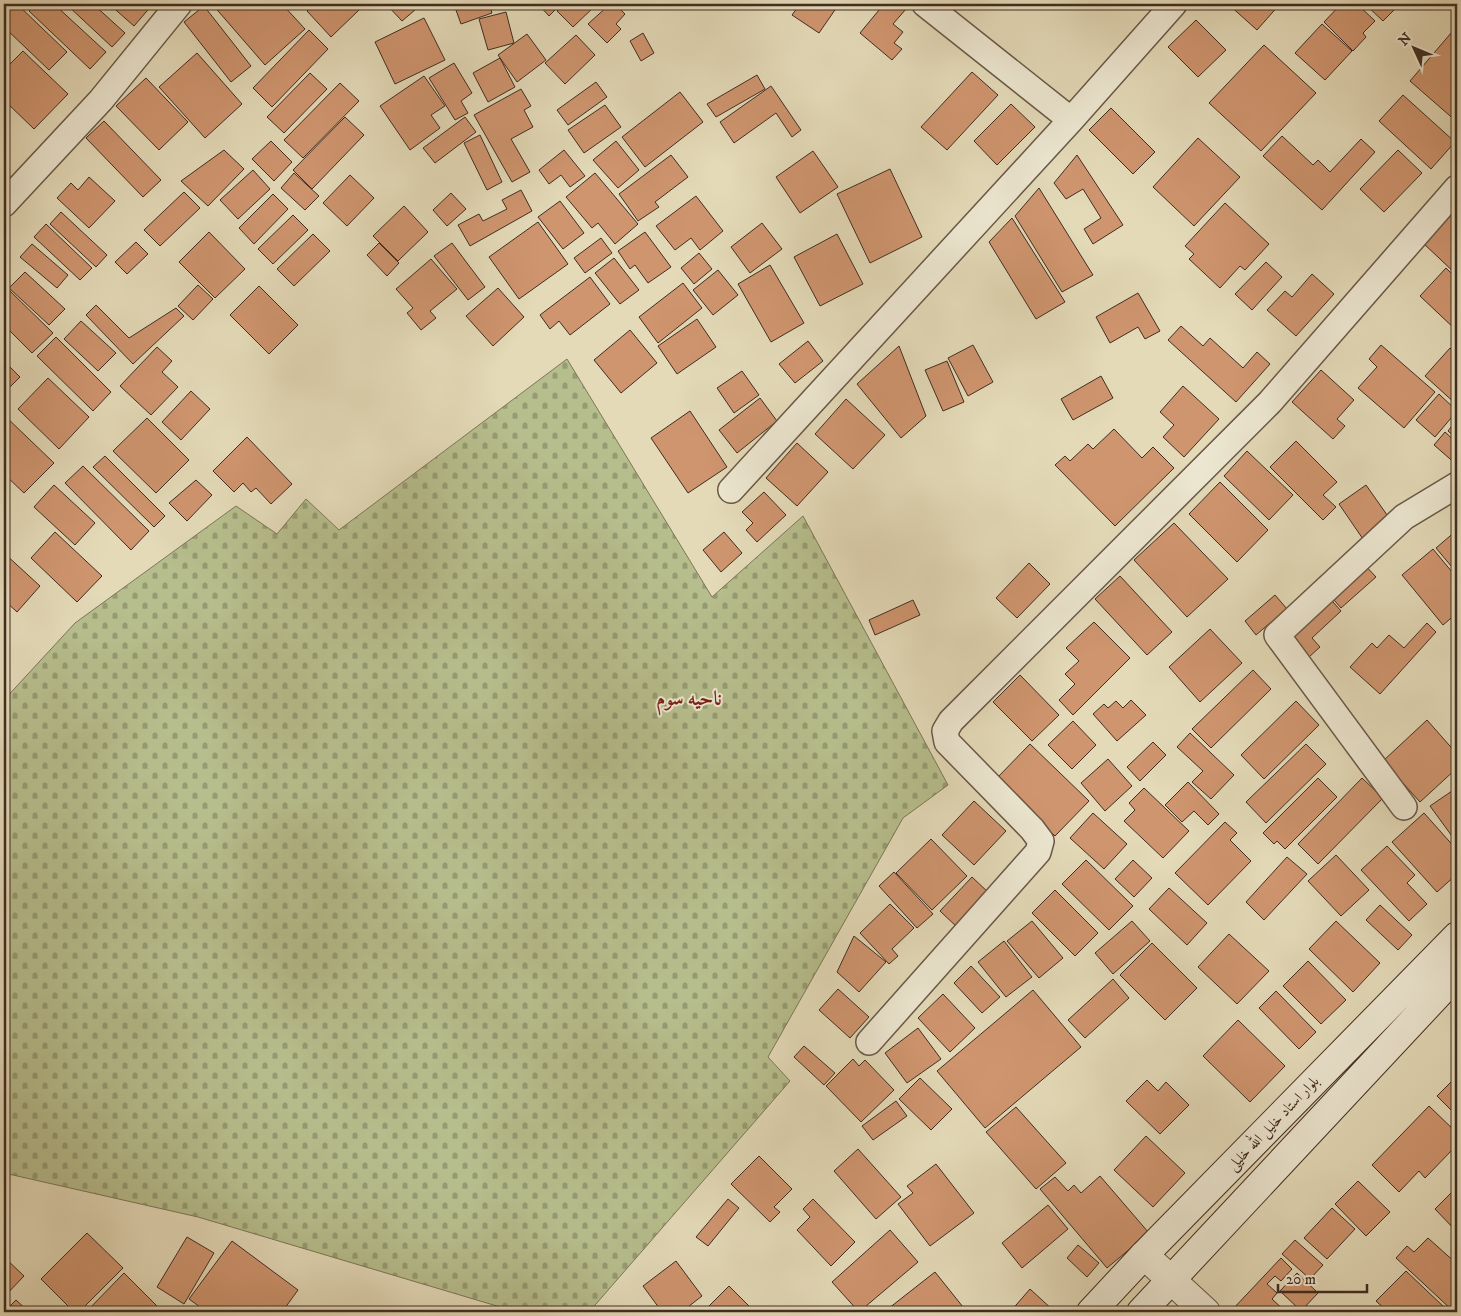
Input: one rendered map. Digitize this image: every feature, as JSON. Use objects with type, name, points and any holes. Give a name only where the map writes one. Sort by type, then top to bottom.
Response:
[{"type":"main road","name":"بلوار استاد خلیل الله خلیلی","points":[[1091,1312],[1144,1254],[1457,936]]},
{"type":"main road","points":[[1141,1312],[1457,974]]},
{"type":"main road","points":[[1144,1254],[1206,1312]]},
{"type":"street","points":[[4,204],[101,100],[179,4]]},
{"type":"street","points":[[925,4],[1071,120]]},
{"type":"street","points":[[731,490],[1071,120],[1174,4]]},
{"type":"street","points":[[870,1042],[1038,852],[1041,841],[1032,829],[947,742],[945,731],[951,721],[1270,402],[1457,188]]},
{"type":"street","points":[[1404,806],[1277,636],[1404,517],[1457,485]]},
{"type":"green space","points":[[567,359],[712,597],[803,516],[948,785],[903,818],[768,1057],[790,1081],[589,1312],[517,1312],[198,1217],[4,1173],[4,700],[75,623],[236,506],[277,534],[306,499],[339,530]]},
{"type":"building","points":[[4,4],[17,4],[67,52],[49,70],[4,27]]},
{"type":"building","points":[[36,4],[54,4],[106,52],[90,69],[29,11]]},
{"type":"building","points":[[66,4],[93,4],[125,33],[112,47]]},
{"type":"building","points":[[109,4],[153,4],[134,26]]},
{"type":"building","points":[[212,4],[282,4],[305,29],[265,65]]},
{"type":"building","points":[[315,4],[353,4],[359,10],[331,37],[307,11]]},
{"type":"building","points":[[386,4],[422,4],[402,21]]},
{"type":"building","points":[[473,4],[489,4],[492,13],[461,24],[456,10]]},
{"type":"building","points":[[538,4],[561,4],[549,16]]},
{"type":"building","points":[[565,4],[597,4],[573,27],[557,11]]},
{"type":"building","points":[[610,4],[615,4],[625,14],[616,24],[621,29],[607,43],[588,24]]},
{"type":"building","points":[[800,4],[839,4],[819,33],[792,15]]},
{"type":"building","points":[[884,4],[900,4],[906,9],[893,24],[903,32],[894,43],[902,49],[892,60],[860,33]]},
{"type":"building","points":[[1228,4],[1280,4],[1257,30]]},
{"type":"building","points":[[1341,4],[1357,4],[1375,21],[1363,33],[1366,37],[1353,51],[1324,22]]},
{"type":"building","points":[[1365,4],[1388,4],[1394,10],[1383,21]]},
{"type":"building","points":[[204,6],[251,66],[231,82],[184,22]]},
{"type":"building","points":[[506,12],[514,43],[488,50],[479,19]]},
{"type":"building","points":[[424,18],[445,60],[395,84],[375,42]]},
{"type":"building","points":[[1196,20],[1226,50],[1198,77],[1168,47]]},
{"type":"building","points":[[1322,24],[1352,51],[1325,80],[1295,53]]},
{"type":"building","points":[[1457,26],[1457,122],[1410,81]]},
{"type":"building","points":[[309,30],[328,49],[272,107],[253,88]]},
{"type":"building","points":[[643,33],[654,53],[641,61],[630,41]]},
{"type":"building","points":[[527,34],[546,60],[517,82],[498,55]]},
{"type":"building","points":[[576,35],[595,55],[565,84],[545,63]]},
{"type":"building","points":[[1264,45],[1316,93],[1261,151],[1209,103]]},
{"type":"building","points":[[23,51],[68,94],[34,129],[4,100],[4,70]]},
{"type":"building","points":[[197,53],[242,104],[205,138],[159,87]]},
{"type":"building","points":[[500,58],[515,87],[488,102],[473,73]]},
{"type":"building","points":[[454,63],[472,93],[461,101],[468,113],[455,120],[429,78]]},
{"type":"building","points":[[972,72],[998,95],[947,150],[921,127]]},
{"type":"building","points":[[310,73],[327,89],[284,133],[267,117]]},
{"type":"building","points":[[757,75],[765,89],[716,117],[707,104]]},
{"type":"building","points":[[424,76],[445,106],[431,115],[440,128],[410,150],[380,106]]},
{"type":"building","points":[[146,78],[188,122],[159,150],[116,106]]},
{"type":"building","points":[[596,82],[607,97],[568,125],[557,110]]},
{"type":"building","points":[[340,83],[359,101],[303,158],[284,140]]},
{"type":"building","points":[[771,86],[801,130],[792,137],[776,113],[734,143],[720,122]]},
{"type":"building","points":[[521,89],[531,106],[524,110],[533,127],[511,139],[530,172],[512,182],[474,115]]},
{"type":"building","points":[[680,92],[703,122],[645,167],[622,137]]},
{"type":"building","points":[[1403,95],[1455,142],[1431,169],[1379,121]]},
{"type":"building","points":[[1011,104],[1035,127],[997,165],[974,141]]},
{"type":"building","points":[[605,105],[621,127],[584,153],[568,130]]},
{"type":"building","points":[[1111,108],[1155,152],[1133,174],[1089,130]]},
{"type":"building","points":[[345,117],[364,135],[312,189],[293,170]]},
{"type":"building","points":[[465,117],[476,132],[435,163],[423,148]]},
{"type":"building","points":[[104,121],[161,180],[143,197],[86,138]]},
{"type":"building","points":[[480,135],[502,182],[487,190],[464,143]]},
{"type":"building","points":[[1282,136],[1313,165],[1318,160],[1330,172],[1361,139],[1375,152],[1322,210],[1263,156]]},
{"type":"building","points":[[1198,138],[1240,177],[1194,226],[1153,187]]},
{"type":"building","points":[[271,141],[292,162],[274,181],[252,159]]},
{"type":"building","points":[[616,141],[639,170],[618,188],[593,160]]},
{"type":"building","points":[[224,150],[244,169],[208,206],[181,181]]},
{"type":"building","points":[[564,150],[585,176],[570,187],[561,175],[549,184],[539,170]]},
{"type":"building","points":[[1398,150],[1422,173],[1384,212],[1360,189]]},
{"type":"building","points":[[813,151],[838,187],[800,213],[776,177]]},
{"type":"building","points":[[671,155],[688,177],[655,202],[659,207],[638,221],[619,194]]},
{"type":"building","points":[[1077,155],[1123,225],[1093,244],[1084,229],[1101,218],[1083,189],[1066,199],[1054,183]]},
{"type":"building","points":[[890,169],[922,237],[870,263],[837,194]]},
{"type":"building","points":[[253,170],[270,189],[238,219],[220,200]]},
{"type":"building","points":[[294,173],[319,196],[305,210],[281,188]]},
{"type":"building","points":[[595,173],[638,224],[615,244],[598,223],[592,228],[566,197]]},
{"type":"building","points":[[350,175],[374,198],[347,226],[323,203]]},
{"type":"building","points":[[89,177],[115,201],[89,228],[57,198],[71,183],[78,190]]},
{"type":"building","points":[[1039,188],[1093,275],[1062,292],[1015,216]]},
{"type":"building","points":[[521,190],[532,211],[470,246],[458,225],[479,214],[483,221],[507,209],[502,200]]},
{"type":"building","points":[[184,192],[200,208],[160,246],[144,230]]},
{"type":"building","points":[[451,193],[466,209],[447,226],[433,210]]},
{"type":"building","points":[[273,194],[288,209],[254,244],[239,228]]},
{"type":"building","points":[[696,196],[723,231],[700,250],[691,238],[675,250],[656,226]]},
{"type":"building","points":[[560,201],[584,233],[563,249],[538,217]]},
{"type":"building","points":[[1225,203],[1269,244],[1245,270],[1240,266],[1220,288],[1189,259],[1194,254],[1185,246]]},
{"type":"building","points":[[1457,205],[1457,275],[1423,243]]},
{"type":"building","points":[[404,206],[428,232],[398,261],[373,236]]},
{"type":"building","points":[[61,212],[107,255],[96,267],[50,224]]},
{"type":"building","points":[[293,215],[308,230],[273,264],[258,249]]},
{"type":"building","points":[[1012,218],[1065,302],[1036,319],[989,242]]},
{"type":"building","points":[[538,222],[568,264],[519,299],[489,257]]},
{"type":"building","points":[[762,223],[782,249],[750,273],[731,247]]},
{"type":"building","points":[[46,224],[92,268],[80,280],[34,237]]},
{"type":"building","points":[[209,232],[245,269],[215,298],[179,262]]},
{"type":"building","points":[[645,232],[671,267],[648,283],[635,265],[630,269],[618,251]]},
{"type":"building","points":[[313,234],[330,251],[294,286],[277,269]]},
{"type":"building","points":[[837,234],[863,284],[820,306],[794,257]]},
{"type":"building","points":[[601,238],[612,253],[585,273],[574,258]]},
{"type":"building","points":[[136,242],[148,254],[127,274],[115,262]]},
{"type":"building","points":[[379,243],[399,263],[387,276],[367,255]]},
{"type":"building","points":[[452,243],[485,287],[468,300],[434,256]]},
{"type":"building","points":[[32,244],[68,275],[57,288],[20,257]]},
{"type":"building","points":[[699,253],[712,269],[694,284],[681,268]]},
{"type":"building","points":[[614,258],[639,290],[620,304],[595,273]]},
{"type":"building","points":[[431,259],[457,289],[430,311],[436,318],[421,330],[407,313],[413,308],[396,289]]},
{"type":"building","points":[[1266,262],[1282,277],[1252,310],[1235,294]]},
{"type":"building","points":[[770,265],[804,323],[771,342],[738,284]]},
{"type":"building","points":[[1446,268],[1457,279],[1457,331],[1420,296]]},
{"type":"building","points":[[718,270],[738,295],[713,315],[693,290]]},
{"type":"building","points":[[25,272],[65,309],[49,325],[9,288]]},
{"type":"building","points":[[1312,274],[1334,294],[1296,336],[1267,310],[1285,291],[1292,297]]},
{"type":"building","points":[[590,277],[610,304],[570,335],[559,321],[550,329],[540,315]]},
{"type":"building","points":[[683,283],[702,308],[658,343],[639,317]]},
{"type":"building","points":[[198,285],[213,299],[193,320],[178,306]]},
{"type":"building","points":[[259,286],[298,325],[269,354],[230,315]]},
{"type":"building","points":[[498,288],[524,317],[493,346],[466,316]]},
{"type":"building","points":[[8,289],[53,333],[32,353],[4,325],[4,294]]},
{"type":"building","points":[[1138,293],[1160,331],[1145,339],[1138,327],[1110,343],[1096,317]]},
{"type":"building","points":[[96,305],[129,338],[176,308],[184,316],[133,364],[86,315]]},
{"type":"building","points":[[697,319],[716,347],[677,374],[658,346]]},
{"type":"building","points":[[81,321],[116,353],[98,371],[64,339]]},
{"type":"building","points":[[1181,326],[1203,346],[1210,338],[1243,368],[1257,352],[1270,364],[1236,402],[1168,340]]},
{"type":"building","points":[[630,330],[657,363],[621,393],[594,360]]},
{"type":"building","points":[[56,337],[111,392],[93,411],[37,356]]},
{"type":"building","points":[[808,341],[823,361],[795,383],[779,364]]},
{"type":"building","points":[[973,345],[993,382],[968,396],[948,358]]},
{"type":"building","points":[[1381,345],[1435,392],[1404,428],[1358,388],[1377,367],[1369,359]]},
{"type":"building","points":[[899,346],[926,416],[901,438],[857,384]]},
{"type":"building","points":[[157,347],[172,361],[162,372],[178,387],[151,415],[120,386]]},
{"type":"building","points":[[1450,348],[1457,354],[1457,405],[1425,376]]},
{"type":"building","points":[[4,361],[20,377],[4,393]]},
{"type":"building","points":[[947,361],[964,402],[943,411],[925,370]]},
{"type":"building","points":[[1321,370],[1354,400],[1337,419],[1345,426],[1333,439],[1292,402]]},
{"type":"building","points":[[742,371],[759,395],[734,413],[717,388]]},
{"type":"building","points":[[1101,376],[1113,398],[1073,420],[1061,399]]},
{"type":"building","points":[[48,378],[89,417],[59,449],[18,409]]},
{"type":"building","points":[[1183,386],[1219,419],[1184,457],[1163,437],[1174,425],[1160,412]]},
{"type":"building","points":[[191,391],[210,409],[181,440],[162,422]]},
{"type":"building","points":[[1439,394],[1457,411],[1435,437],[1416,420]]},
{"type":"building","points":[[760,398],[777,421],[737,453],[719,430]]},
{"type":"building","points":[[846,399],[885,435],[853,469],[815,434]]},
{"type":"building","points":[[690,411],[727,467],[688,493],[651,438]]},
{"type":"building","points":[[4,415],[54,463],[24,493],[4,474]]},
{"type":"building","points":[[147,418],[189,460],[156,493],[113,451]]},
{"type":"building","points":[[1457,419],[1457,439],[1448,431]]},
{"type":"building","points":[[1114,429],[1142,458],[1153,447],[1174,468],[1115,526],[1055,465],[1065,456],[1070,461],[1088,444],[1093,449]]},
{"type":"building","points":[[1445,432],[1457,443],[1457,465],[1434,445]]},
{"type":"building","points":[[247,437],[292,484],[271,504],[256,488],[251,492],[243,483],[234,492],[213,471]]},
{"type":"building","points":[[1296,441],[1337,482],[1323,495],[1336,507],[1323,520],[1270,467]]},
{"type":"building","points":[[797,443],[828,472],[797,506],[766,478]]},
{"type":"building","points":[[1247,451],[1293,495],[1269,520],[1224,476]]},
{"type":"building","points":[[105,456],[165,516],[154,527],[93,467]]},
{"type":"building","points":[[83,466],[149,531],[131,550],[65,483]]},
{"type":"building","points":[[196,480],[212,495],[187,521],[169,503]]},
{"type":"building","points":[[1220,482],[1268,530],[1237,562],[1189,514]]},
{"type":"building","points":[[54,485],[95,523],[75,545],[34,507]]},
{"type":"building","points":[[1366,485],[1392,522],[1365,542],[1339,504]]},
{"type":"building","points":[[764,492],[786,515],[757,542],[746,530],[753,523],[742,512]]},
{"type":"building","points":[[1174,523],[1228,579],[1187,617],[1134,560]]},
{"type":"building","points":[[1457,530],[1457,573],[1436,548]]},
{"type":"building","points":[[55,532],[102,576],[77,602],[31,558]]},
{"type":"building","points":[[724,532],[742,553],[721,572],[703,550]]},
{"type":"building","points":[[1433,549],[1457,578],[1457,613],[1443,625],[1402,575]]},
{"type":"building","points":[[4,553],[40,586],[17,612],[4,600]]},
{"type":"building","points":[[1362,562],[1376,577],[1341,608],[1328,593]]},
{"type":"building","points":[[1029,563],[1050,584],[1017,618],[996,598]]},
{"type":"building","points":[[1120,576],[1172,632],[1147,655],[1095,599]]},
{"type":"building","points":[[1275,595],[1294,617],[1277,631],[1270,623],[1256,635],[1245,621]]},
{"type":"building","points":[[1327,595],[1341,611],[1312,638],[1320,647],[1309,657],[1286,632]]},
{"type":"building","points":[[913,600],[920,615],[875,635],[869,620]]},
{"type":"building","points":[[1094,622],[1130,658],[1073,715],[1059,700],[1075,684],[1065,674],[1079,661],[1066,648]]},
{"type":"building","points":[[1427,623],[1436,632],[1380,694],[1350,667],[1372,643],[1377,648],[1389,635],[1404,648]]},
{"type":"building","points":[[1210,629],[1242,663],[1200,702],[1169,667]]},
{"type":"building","points":[[1253,670],[1271,689],[1211,748],[1192,729]]},
{"type":"building","points":[[1020,675],[1059,715],[1032,741],[993,702]]},
{"type":"building","points":[[1131,700],[1146,715],[1117,741],[1093,714],[1104,704],[1108,708],[1116,701],[1123,708]]},
{"type":"building","points":[[1296,701],[1319,725],[1264,779],[1241,755]]},
{"type":"building","points":[[1427,720],[1457,754],[1457,768],[1420,802],[1383,761]]},
{"type":"building","points":[[1073,721],[1096,745],[1072,769],[1048,745]]},
{"type":"building","points":[[1190,733],[1234,775],[1211,799],[1192,782],[1203,771],[1177,747]]},
{"type":"building","points":[[1153,742],[1166,755],[1140,781],[1127,767]]},
{"type":"building","points":[[1030,744],[1089,801],[1055,836],[997,778]]},
{"type":"building","points":[[1306,744],[1326,764],[1266,823],[1246,802]]},
{"type":"building","points":[[1108,759],[1132,786],[1105,811],[1081,783]]},
{"type":"building","points":[[1318,778],[1337,797],[1285,849],[1277,841],[1274,844],[1263,833]]},
{"type":"building","points":[[1362,778],[1383,798],[1318,864],[1298,844]]},
{"type":"building","points":[[1188,782],[1219,814],[1208,825],[1194,811],[1182,822],[1165,805]]},
{"type":"building","points":[[1144,788],[1189,831],[1163,858],[1124,821],[1135,810],[1129,803]]},
{"type":"building","points":[[1452,791],[1457,798],[1457,843],[1430,806]]},
{"type":"building","points":[[974,801],[1006,831],[974,865],[942,835]]},
{"type":"building","points":[[1093,813],[1127,844],[1104,869],[1070,838]]},
{"type":"building","points":[[1424,813],[1457,850],[1457,874],[1437,892],[1392,842]]},
{"type":"building","points":[[1225,822],[1237,833],[1230,840],[1251,861],[1208,905],[1175,873]]},
{"type":"building","points":[[931,839],[967,876],[932,910],[896,873]]},
{"type":"building","points":[[1387,846],[1415,875],[1407,883],[1427,904],[1409,921],[1361,870]]},
{"type":"building","points":[[1336,855],[1369,890],[1341,916],[1308,881]]},
{"type":"building","points":[[1287,857],[1307,874],[1264,920],[1246,902]]},
{"type":"building","points":[[1086,860],[1133,906],[1109,930],[1062,884]]},
{"type":"building","points":[[1133,860],[1152,878],[1134,897],[1115,879]]},
{"type":"building","points":[[894,872],[933,914],[917,928],[879,886]]},
{"type":"building","points":[[972,877],[990,894],[958,928],[940,911]]},
{"type":"building","points":[[1169,888],[1207,923],[1187,945],[1149,909]]},
{"type":"building","points":[[1055,890],[1098,933],[1075,956],[1032,913]]},
{"type":"building","points":[[890,904],[914,928],[892,949],[898,956],[889,964],[860,933]]},
{"type":"building","points":[[1380,905],[1412,935],[1398,950],[1366,920]]},
{"type":"building","points":[[1032,921],[1063,958],[1039,978],[1007,941]]},
{"type":"building","points":[[1132,921],[1150,941],[1113,974],[1095,953]]},
{"type":"building","points":[[1336,921],[1380,963],[1353,992],[1309,949]]},
{"type":"building","points":[[1229,934],[1269,971],[1237,1004],[1198,967]]},
{"type":"building","points":[[854,936],[886,962],[859,992],[837,972]]},
{"type":"building","points":[[1004,941],[1032,977],[1006,997],[978,962]]},
{"type":"building","points":[[1152,943],[1197,988],[1165,1020],[1120,975]]},
{"type":"building","points":[[1308,961],[1346,1000],[1321,1024],[1283,986]]},
{"type":"building","points":[[971,966],[1000,997],[982,1013],[954,983]]},
{"type":"building","points":[[1113,979],[1129,998],[1085,1038],[1068,1020]]},
{"type":"building","points":[[838,989],[869,1017],[850,1038],[819,1010]]},
{"type":"building","points":[[1033,990],[1081,1047],[985,1128],[937,1071]]},
{"type":"building","points":[[1276,991],[1316,1032],[1299,1049],[1259,1008]]},
{"type":"building","points":[[943,994],[975,1028],[950,1052],[918,1018]]},
{"type":"building","points":[[1238,1020],[1285,1066],[1250,1102],[1203,1056]]},
{"type":"building","points":[[918,1028],[941,1059],[907,1083],[885,1053]]},
{"type":"building","points":[[804,1046],[835,1073],[824,1085],[794,1057]]},
{"type":"building","points":[[853,1059],[859,1066],[865,1060],[894,1090],[861,1122],[826,1086]]},
{"type":"building","points":[[1457,1076],[1457,1107],[1453,1112],[1437,1096]]},
{"type":"building","points":[[920,1078],[952,1109],[931,1130],[899,1099]]},
{"type":"building","points":[[1147,1080],[1158,1091],[1166,1082],[1189,1105],[1160,1134],[1126,1101]]},
{"type":"building","points":[[896,1101],[907,1116],[873,1140],[862,1126]]},
{"type":"building","points":[[1429,1106],[1457,1133],[1457,1151],[1454,1148],[1425,1178],[1419,1171],[1399,1192],[1372,1165]]},
{"type":"building","points":[[1016,1107],[1066,1163],[1036,1189],[986,1132]]},
{"type":"building","points":[[1146,1136],[1185,1173],[1153,1207],[1114,1170]]},
{"type":"building","points":[[858,1149],[901,1197],[876,1219],[834,1171]]},
{"type":"building","points":[[759,1156],[792,1189],[774,1207],[780,1212],[770,1222],[731,1184]]},
{"type":"building","points":[[936,1164],[974,1213],[930,1246],[898,1204],[913,1193],[907,1186]]},
{"type":"building","points":[[1100,1176],[1149,1233],[1107,1268],[1040,1189],[1055,1177],[1068,1191],[1074,1185],[1081,1193]]},
{"type":"building","points":[[1358,1181],[1390,1212],[1366,1236],[1335,1204]]},
{"type":"building","points":[[1457,1187],[1457,1232],[1435,1209]]},
{"type":"building","points":[[728,1199],[739,1208],[708,1246],[696,1237]]},
{"type":"building","points":[[813,1199],[855,1242],[831,1266],[797,1230],[810,1217],[803,1209]]},
{"type":"building","points":[[1048,1205],[1068,1229],[1022,1268],[1002,1243]]},
{"type":"building","points":[[1332,1208],[1355,1229],[1327,1259],[1304,1238]]},
{"type":"building","points":[[890,1230],[918,1262],[859,1312],[832,1282]]},
{"type":"building","points":[[87,1233],[123,1268],[79,1312],[74,1312],[41,1279]]},
{"type":"building","points":[[187,1237],[214,1253],[184,1304],[157,1287]]},
{"type":"building","points":[[1428,1238],[1457,1264],[1457,1306],[1453,1311],[1396,1258],[1407,1246],[1414,1252]]},
{"type":"building","points":[[1295,1240],[1323,1265],[1310,1279],[1282,1254]]},
{"type":"building","points":[[232,1241],[298,1290],[282,1312],[207,1312],[189,1299]]},
{"type":"building","points":[[1078,1245],[1099,1263],[1087,1277],[1067,1258]]},
{"type":"building","points":[[4,1257],[24,1276],[4,1297]]},
{"type":"building","points":[[1281,1258],[1292,1269],[1281,1281],[1275,1276],[1267,1284],[1277,1293],[1272,1299],[1286,1312],[1234,1312],[1232,1310]]},
{"type":"building","points":[[676,1261],[702,1296],[684,1310],[686,1312],[662,1312],[643,1286]]},
{"type":"building","points":[[1406,1271],[1445,1308],[1440,1312],[1388,1312],[1376,1301]]},
{"type":"building","points":[[935,1272],[967,1312],[884,1312]]},
{"type":"building","points":[[124,1273],[163,1312],[86,1312]]},
{"type":"building","points":[[1297,1273],[1318,1293],[1301,1311],[1280,1291]]},
{"type":"building","points":[[729,1286],[755,1312],[709,1312],[706,1309]]},
{"type":"building","points":[[1030,1289],[1054,1311],[1010,1312]]},
{"type":"building","points":[[16,1300],[29,1312],[4,1312]]},
{"type":"district","name":"ناحیه سوم","points":[[689,698]]}]
